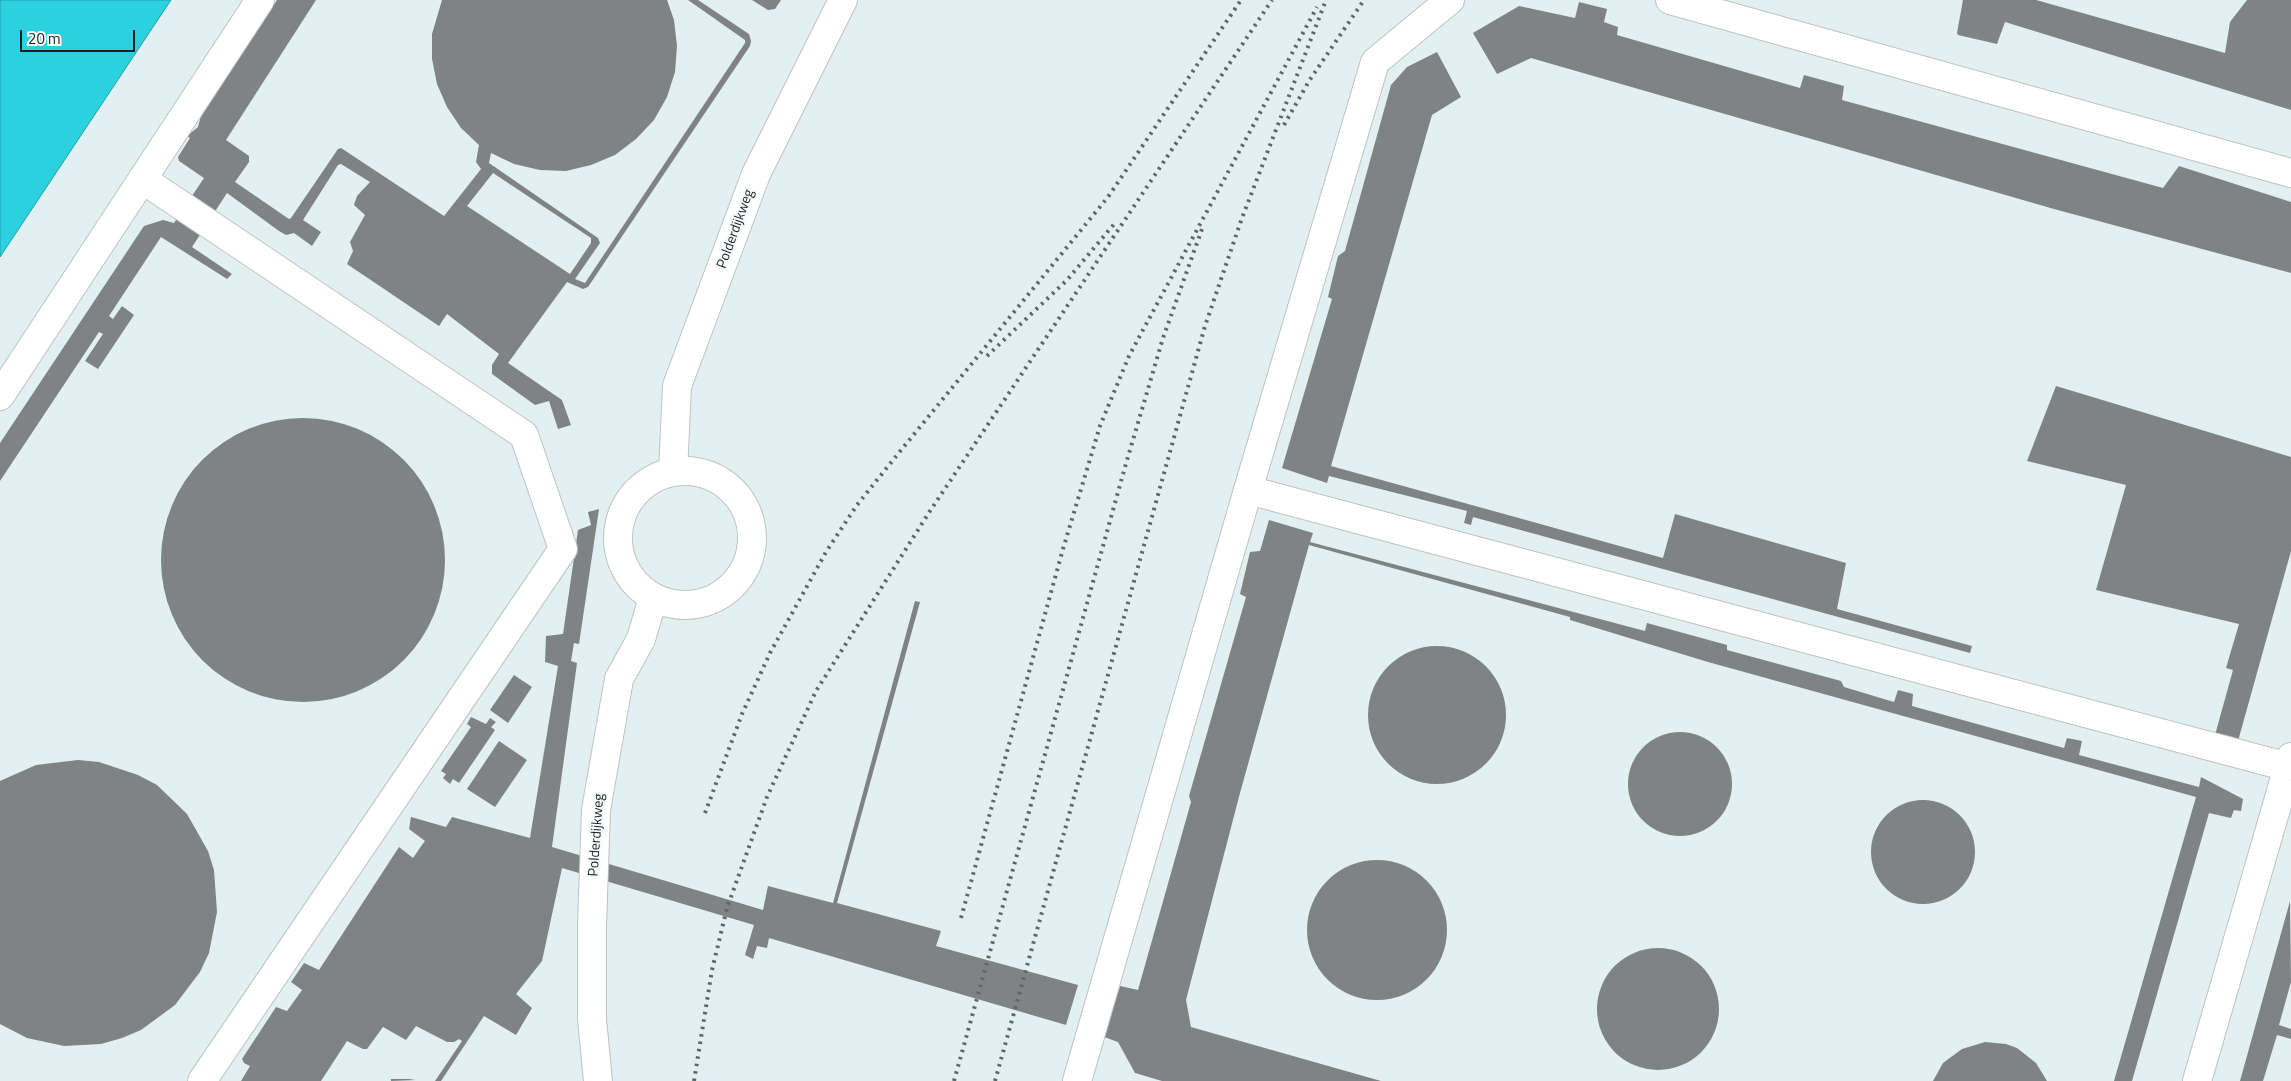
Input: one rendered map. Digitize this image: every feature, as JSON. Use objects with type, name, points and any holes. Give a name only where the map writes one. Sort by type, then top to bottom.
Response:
[{"type":"street","points":[[0,396],[260,0]]},
{"type":"street","name":"Polderdijkweg","points":[[673,472],[677,386],[756,174],[843,0]]},
{"type":"street","points":[[1077,1081],[1248,490],[1375,62],[1450,0]]},
{"type":"street","points":[[1670,0],[2291,173]]},
{"type":"street","points":[[142,179],[524,435],[563,549],[202,1081]]},
{"type":"street","points":[[692,471],[709,476],[725,484],[738,497],[747,513],[752,531],[751,549],[746,567],[736,582],[723,594],[706,602],[689,606],[671,604],[653,598],[642,591],[624,569],[617,542],[618,528],[625,508],[636,491],[660,476],[673,472],[692,471]]},
{"type":"street","points":[[1248,490],[2290,762],[2197,1081]]},
{"type":"street","name":"Polderdijkweg","points":[[598,1081],[592,1001],[592,925],[596,810],[619,680],[640,639],[653,598]]},
{"type":"shaded area","points":[[171,0],[2291,0],[2291,1081],[0,1081],[0,257]]},
{"type":"water","points":[[0,0],[171,0],[0,257]]},
{"type":"building","points":[[277,0],[316,0],[226,140],[249,156],[249,162],[235,182],[289,219],[338,149],[341,148],[444,216],[481,169],[476,162],[479,145],[461,128],[447,107],[437,84],[432,59],[432,34],[442,0],[667,0],[674,20],[677,46],[675,72],[667,97],[654,120],[636,139],[615,155],[591,165],[566,171],[540,170],[514,164],[491,153],[489,163],[598,238],[600,243],[575,279],[585,283],[745,43],[745,40],[688,0],[698,0],[749,34],[751,41],[750,46],[588,287],[583,289],[567,282],[508,363],[562,400],[571,425],[558,429],[549,401],[535,405],[492,374],[492,365],[499,354],[447,314],[439,326],[347,264],[353,251],[350,242],[365,215],[354,205],[357,196],[370,182],[341,164],[338,165],[303,220],[321,232],[312,246],[294,233],[286,235],[279,231],[227,193],[192,247],[232,274],[227,279],[161,237],[109,316],[113,319],[122,306],[134,315],[98,369],[85,361],[103,334],[99,332],[0,481],[0,443],[144,226],[163,220],[174,223],[204,178],[179,161],[178,157],[190,138],[187,136],[198,127],[201,116]],"holes":[[[493,173],[591,238],[591,243],[570,274],[467,206]]]},
{"type":"building","points":[[752,0],[781,0],[775,9],[768,10]]},
{"type":"building","points":[[1963,0],[2036,0],[2225,53],[2230,22],[2247,0],[2291,0],[2291,110],[2005,22],[1997,44],[1958,35]]},
{"type":"building","points":[[1579,2],[1607,9],[1604,22],[1618,27],[1617,35],[1800,88],[1804,75],[1844,86],[1842,100],[2163,188],[2179,166],[2291,202],[2291,273],[2054,209],[1531,58],[1497,74],[1473,33],[1519,6],[1575,18]]},
{"type":"building","points":[[1437,52],[1461,97],[1432,115],[1331,466],[1663,558],[1675,514],[1846,563],[1837,609],[1972,646],[1970,653],[1473,517],[1471,525],[1464,523],[1467,511],[1329,476],[1327,483],[1282,468],[1332,299],[1328,297],[1338,256],[1345,251],[1391,85],[1407,67]]},
{"type":"building","points":[[2056,386],[2291,457],[2291,551],[2238,741],[2215,735],[2233,670],[2226,668],[2239,624],[2096,590],[2126,485],[2027,461]]},
{"type":"building","points":[[289,418],[317,418],[344,424],[370,435],[404,459],[421,481],[434,506],[443,532],[445,560],[443,588],[434,614],[421,639],[404,661],[370,685],[344,696],[317,702],[289,702],[262,696],[236,685],[202,661],[178,627],[167,601],[161,574],[161,546],[167,519],[178,493],[202,459],[236,435],[262,424]]},
{"type":"building","points":[[599,509],[579,644],[574,643],[571,661],[577,663],[552,847],[763,910],[768,886],[833,903],[915,601],[920,602],[837,903],[941,931],[936,946],[1078,985],[1066,1025],[769,938],[767,948],[757,946],[753,959],[745,955],[754,925],[562,868],[542,961],[516,994],[532,1008],[516,1035],[484,1016],[441,1081],[435,1081],[462,1041],[459,1039],[454,1042],[447,1042],[416,1026],[406,1040],[383,1027],[367,1049],[347,1041],[321,1081],[241,1081],[250,1066],[244,1063],[242,1059],[276,1007],[287,1011],[302,990],[291,982],[304,963],[319,970],[399,847],[413,858],[425,841],[409,829],[411,817],[446,827],[452,817],[530,838],[558,666],[545,662],[546,636],[563,634],[578,530],[591,525],[588,512]]},
{"type":"building","points":[[1269,520],[1313,533],[1310,542],[1645,631],[1647,623],[1727,645],[1727,650],[1841,681],[1844,687],[1894,702],[1898,690],[1913,694],[1912,706],[2064,748],[2067,738],[2082,741],[2079,755],[2199,787],[2201,777],[2243,799],[2241,811],[2234,810],[2231,818],[2209,813],[2132,1081],[2114,1081],[2196,797],[1708,662],[1570,620],[1570,617],[1309,545],[1240,793],[1186,1000],[1191,1027],[1381,1081],[1162,1081],[1135,1073],[1118,1042],[1104,1037],[1120,986],[1138,990],[1191,802],[1189,796],[1246,597],[1240,594],[1250,552],[1260,551]]},
{"type":"building","points":[[1437,646],[1451,647],[1463,651],[1475,657],[1486,666],[1495,677],[1501,689],[1505,701],[1505,729],[1501,741],[1495,753],[1486,764],[1475,773],[1463,779],[1451,783],[1437,784],[1423,783],[1411,779],[1399,773],[1388,764],[1379,753],[1373,741],[1369,729],[1368,715],[1369,701],[1373,689],[1379,677],[1388,666],[1399,657],[1411,651],[1423,647]]},
{"type":"building","points":[[514,675],[532,687],[508,723],[490,710]]},
{"type":"building","points":[[471,717],[486,724],[490,718],[496,722],[491,727],[495,730],[459,783],[453,779],[450,784],[443,778],[446,774],[441,771],[471,727],[467,724]]},
{"type":"building","points":[[1680,732],[1700,736],[1717,747],[1728,764],[1732,784],[1728,804],[1717,821],[1700,832],[1680,836],[1660,832],[1643,821],[1632,804],[1628,784],[1632,764],[1643,747],[1660,736]]},
{"type":"building","points":[[499,741],[527,760],[495,807],[467,789]]},
{"type":"building","points":[[78,760],[99,762],[138,775],[157,785],[187,814],[208,851],[214,870],[217,912],[209,953],[200,972],[175,1005],[141,1030],[122,1038],[101,1044],[64,1046],[27,1038],[0,1024],[0,781],[36,765]]},
{"type":"building","points":[[1923,800],[1943,804],[1960,815],[1971,832],[1975,852],[1971,872],[1960,889],[1943,900],[1923,904],[1903,900],[1886,889],[1875,872],[1871,852],[1875,832],[1886,815],[1903,804]]},
{"type":"building","points":[[1377,860],[1391,861],[1404,865],[1426,881],[1442,903],[1446,916],[1446,944],[1442,957],[1426,979],[1404,995],[1391,999],[1377,1000],[1363,999],[1350,995],[1328,979],[1312,957],[1308,944],[1307,930],[1308,916],[1312,903],[1328,881],[1350,865],[1363,861]]},
{"type":"building","points":[[2290,901],[2291,982],[2279,1025],[2291,1029],[2291,1039],[2277,1035],[2263,1081],[2240,1081]]},
{"type":"building","points":[[1658,948],[1670,949],[1681,953],[1692,958],[1701,966],[1709,975],[1714,986],[1718,997],[1718,1021],[1714,1032],[1709,1043],[1701,1052],[1692,1060],[1681,1065],[1670,1069],[1658,1070],[1646,1069],[1635,1065],[1624,1060],[1615,1052],[1607,1043],[1602,1032],[1598,1021],[1597,1009],[1598,997],[1602,986],[1607,975],[1615,966],[1624,958],[1635,953],[1646,949]]},
{"type":"building","points":[[1985,1042],[2006,1044],[2017,1048],[2036,1063],[2047,1081],[1933,1081],[1943,1063],[1962,1049]]},
{"type":"building","points":[[391,1079],[409,1079],[416,1080],[391,1081]]},
{"type":"railway","points":[[705,813],[742,714],[770,653],[826,552],[857,505],[1108,197],[1241,0]]},
{"type":"railway","points":[[694,1081],[712,970],[727,908],[767,797],[816,691],[930,511],[1272,0]]},
{"type":"railway","points":[[995,1081],[1205,326],[1242,218],[1326,0]]},
{"type":"railway","points":[[1284,125],[1309,81],[1364,0]]},
{"type":"railway","points":[[961,918],[1063,549],[1100,426],[1129,356],[1317,7]]},
{"type":"railway","points":[[987,356],[1067,280],[1115,223]]},
{"type":"railway","points":[[954,1081],[1125,467],[1163,338],[1202,229]]}]
